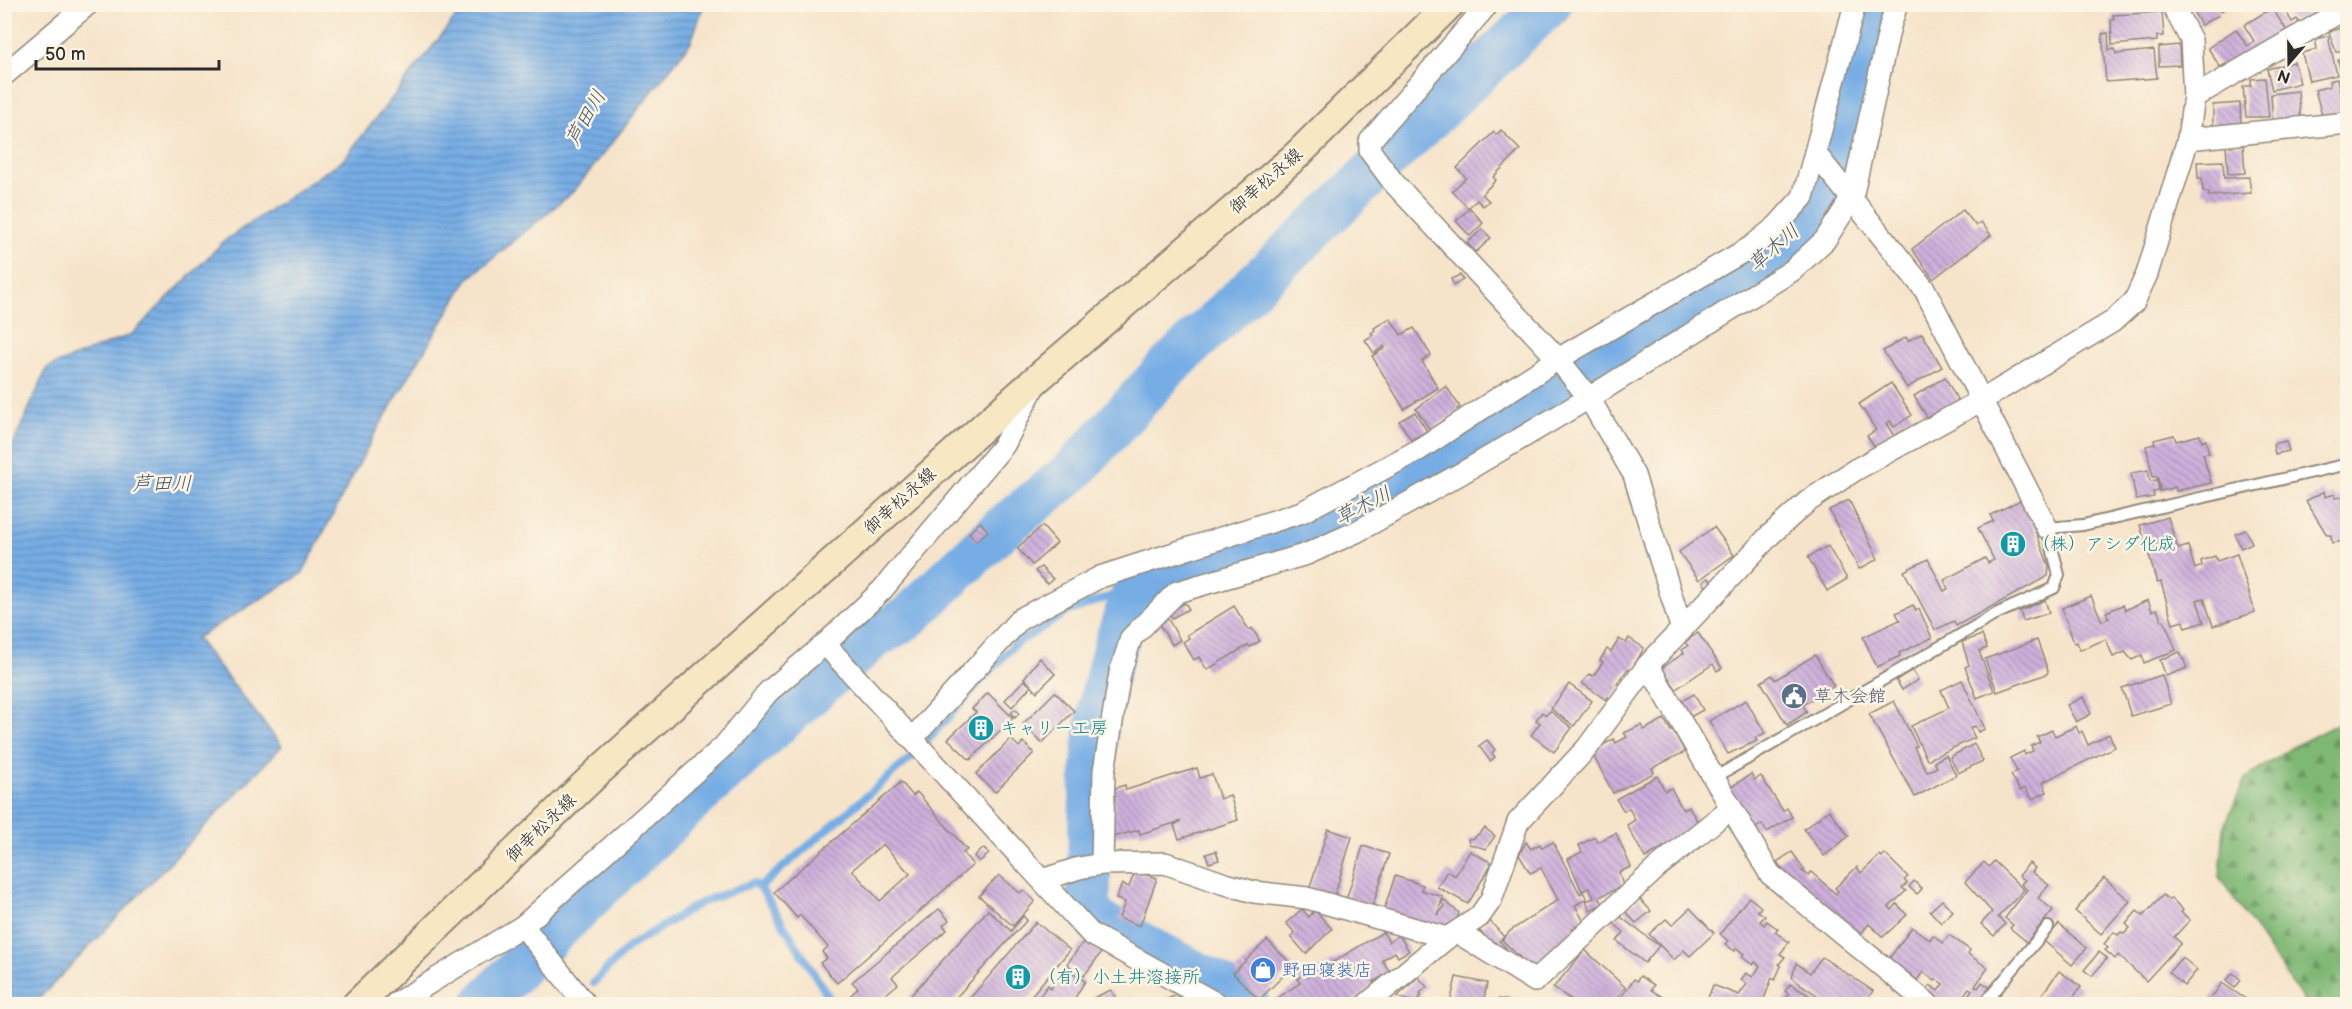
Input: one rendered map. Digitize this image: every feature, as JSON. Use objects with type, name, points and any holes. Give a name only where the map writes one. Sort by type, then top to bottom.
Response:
[{"type":"main road","name":"御幸松永線","points":[[357,1005],[599,771],[1039,376],[1298,154],[1450,4]]},
{"type":"street","points":[[4,75],[88,4]]},
{"type":"street","points":[[1488,4],[1370,141],[1370,151],[1380,165],[1586,393],[1634,475],[1682,630]]},
{"type":"street","points":[[918,746],[1020,619],[1100,577],[1302,512],[1417,451],[1751,247],[1777,226],[1803,197],[1820,159],[1855,4]]},
{"type":"street","points":[[1092,866],[1120,673],[1131,638],[1177,592],[1307,554],[1356,532],[1793,270],[1825,240],[1849,195],[1897,4]]},
{"type":"street","points":[[1367,1005],[1452,935],[1479,917],[1491,900],[1518,822],[1587,748],[1648,665],[1770,535],[1806,502],[1855,470],[1982,400],[2112,322],[2133,302],[2147,274],[2188,139],[2194,97],[2191,40],[2172,4]]},
{"type":"street","points":[[2194,97],[2348,8]]},
{"type":"street","points":[[2188,139],[2348,123]]},
{"type":"street","points":[[1820,159],[1925,290],[2047,528]]},
{"type":"street","points":[[395,1005],[527,932],[724,746],[768,692],[831,651],[1004,445],[1039,376]]},
{"type":"street","points":[[831,651],[1091,934],[1217,1005]]},
{"type":"street","points":[[1648,665],[1770,874],[1928,1005]]},
{"type":"street","points":[[1042,880],[1092,866],[1165,863],[1254,892],[1307,898],[1452,935],[1535,981],[1659,866],[1731,808]]},
{"type":"street","points":[[527,932],[585,1005]]},
{"type":"lane","points":[[1714,778],[1998,614],[2054,588],[2059,575],[2047,528],[2082,525],[2348,464]]},
{"type":"lane","points":[[1984,1005],[2048,927]]},
{"type":"green space","points":[[2347,719],[2347,1004],[2306,1004],[2220,878],[2224,828],[2245,779],[2291,748]]},
{"type":"water","name":"芦田川","points":[[466,4],[704,5],[691,42],[575,190],[467,280],[375,433],[302,574],[196,638],[282,746],[34,1004],[5,1004],[5,446],[11,449],[47,368],[132,334],[224,241],[344,159]]},
{"type":"building","points":[[2199,4],[2213,4],[2219,15],[2201,25],[2192,9]]},
{"type":"building","points":[[2217,4],[2231,4],[2221,11]]},
{"type":"building","points":[[2281,4],[2320,4],[2323,9],[2300,24],[2297,19],[2292,22]]},
{"type":"building","points":[[2272,8],[2287,31],[2229,68],[2226,64],[2220,67],[2208,48],[2236,29],[2247,46],[2254,41],[2244,25]]},
{"type":"building","points":[[2162,12],[2164,36],[2157,36],[2157,41],[2112,45],[2111,19],[2114,19],[2113,15]]},
{"type":"building","points":[[2348,20],[2348,48],[2336,52],[2329,32],[2340,28],[2339,23]]},
{"type":"building","points":[[2108,33],[2109,50],[2115,49],[2116,54],[2154,50],[2157,78],[2106,82],[2102,34]]},
{"type":"building","points":[[2328,36],[2337,75],[2309,81],[2302,53],[2317,49],[2315,39]]},
{"type":"building","points":[[2179,45],[2180,65],[2159,66],[2159,47]]},
{"type":"building","points":[[2348,57],[2348,82],[2344,83],[2338,60]]},
{"type":"building","points":[[2294,62],[2300,83],[2272,90],[2267,69]]},
{"type":"building","points":[[2265,78],[2269,117],[2246,117],[2243,86],[2251,86],[2251,79]]},
{"type":"building","points":[[2337,79],[2345,113],[2323,119],[2315,90],[2330,86],[2329,81]]},
{"type":"building","points":[[2298,91],[2301,121],[2273,124],[2271,94]]},
{"type":"building","points":[[2240,103],[2241,125],[2213,127],[2213,105]]},
{"type":"building","points":[[1501,130],[1520,150],[1493,177],[1496,180],[1482,194],[1489,201],[1483,206],[1477,200],[1468,208],[1452,191],[1466,178],[1457,168],[1494,132],[1496,135]]},
{"type":"building","points":[[2243,144],[2245,173],[2228,174],[2226,145]]},
{"type":"building","points":[[2223,161],[2224,178],[2249,177],[2251,193],[2209,196],[2209,192],[2203,192],[2202,178],[2198,178],[2197,162]]},
{"type":"building","points":[[1470,208],[1483,223],[1470,236],[1456,221]]},
{"type":"building","points":[[1963,210],[1976,226],[1981,222],[1991,235],[1933,279],[1912,249]]},
{"type":"building","points":[[1482,229],[1491,238],[1476,252],[1467,243]]},
{"type":"building","points":[[1460,275],[1463,280],[1454,285],[1451,279]]},
{"type":"building","points":[[1390,318],[1401,335],[1414,328],[1431,355],[1422,361],[1438,388],[1404,409],[1372,356],[1385,348],[1384,346],[1374,353],[1365,340],[1373,335],[1371,333],[1375,330],[1374,328]]},
{"type":"building","points":[[1922,333],[1942,367],[1907,388],[1883,351],[1906,337],[1908,341]]},
{"type":"building","points":[[1945,377],[1958,401],[1928,419],[1914,396]]},
{"type":"building","points":[[1891,383],[1912,415],[1894,427],[1890,421],[1886,423],[1895,438],[1877,450],[1867,436],[1876,430],[1859,404]]},
{"type":"building","points":[[1446,386],[1460,407],[1457,409],[1459,411],[1430,430],[1416,409]]},
{"type":"building","points":[[1415,412],[1427,431],[1411,440],[1399,421]]},
{"type":"building","points":[[2174,435],[2176,441],[2200,435],[2202,441],[2206,440],[2209,453],[2203,454],[2211,483],[2176,491],[2175,487],[2161,491],[2157,476],[2153,477],[2146,446],[2155,444],[2154,440]]},
{"type":"building","points":[[2286,441],[2289,451],[2275,454],[2273,444]]},
{"type":"building","points":[[2148,470],[2150,481],[2157,480],[2159,491],[2153,492],[2154,497],[2136,500],[2131,473]]},
{"type":"building","points":[[2324,491],[2325,497],[2335,494],[2335,498],[2348,496],[2348,548],[2345,548],[2344,541],[2332,543],[2331,535],[2327,535],[2306,501]]},
{"type":"building","points":[[2023,499],[2049,566],[2048,576],[1956,626],[1954,621],[1935,630],[1904,571],[1928,559],[1944,591],[1948,589],[1944,580],[1985,558],[1988,563],[1994,560],[1978,528],[1993,521],[1990,515]]},
{"type":"building","points":[[1849,500],[1878,559],[1859,569],[1829,510]]},
{"type":"building","points":[[2168,517],[2178,549],[2188,546],[2195,569],[2202,566],[2201,561],[2215,556],[2217,561],[2237,554],[2255,612],[2213,626],[2204,598],[2197,600],[2204,622],[2185,628],[2183,621],[2173,624],[2161,582],[2157,583],[2140,525]]},
{"type":"building","points":[[980,522],[988,531],[976,541],[969,533]]},
{"type":"building","points":[[1042,526],[1057,543],[1032,565],[1017,548]]},
{"type":"building","points":[[1714,527],[1734,555],[1699,580],[1679,552]]},
{"type":"building","points":[[2246,530],[2252,543],[2241,548],[2235,534]]},
{"type":"building","points":[[1828,546],[1847,579],[1827,591],[1808,557]]},
{"type":"building","points":[[1041,567],[1053,579],[1047,584],[1035,571]]},
{"type":"building","points":[[1709,578],[1712,583],[1706,587],[1703,582]]},
{"type":"building","points":[[2091,596],[2102,621],[2109,618],[2106,612],[2123,605],[2125,610],[2148,600],[2152,611],[2157,609],[2162,621],[2164,620],[2176,650],[2144,663],[2142,655],[2132,660],[2125,652],[2113,657],[2106,639],[2080,650],[2077,642],[2074,643],[2062,608]]},
{"type":"building","points":[[2045,600],[2049,613],[2023,621],[2020,611]]},
{"type":"building","points":[[1185,603],[1189,609],[1172,618],[1169,612]]},
{"type":"building","points":[[1913,605],[1916,611],[1919,609],[1932,638],[1899,653],[1900,656],[1877,667],[1863,637],[1900,620],[1896,613]]},
{"type":"building","points":[[1234,606],[1249,630],[1252,628],[1260,641],[1250,647],[1248,645],[1207,670],[1199,657],[1194,660],[1183,642],[1189,638],[1187,635]]},
{"type":"building","points":[[1168,619],[1180,640],[1172,645],[1159,624]]},
{"type":"building","points":[[1698,633],[1722,668],[1717,671],[1713,664],[1676,689],[1662,668],[1684,653],[1682,650],[1688,646],[1685,642]]},
{"type":"building","points":[[1982,635],[1987,648],[1979,651],[1994,691],[1977,698],[1965,667],[1969,665],[1962,642]]},
{"type":"building","points":[[1629,638],[1644,648],[1631,671],[1628,669],[1617,684],[1620,686],[1610,699],[1608,697],[1606,700],[1582,683],[1589,674],[1593,676],[1603,662],[1600,660],[1607,649],[1611,652],[1619,639],[1626,643]]},
{"type":"building","points":[[2037,640],[2048,671],[2047,674],[1997,692],[1985,659]]},
{"type":"building","points":[[2180,652],[2187,668],[2166,676],[2160,660]]},
{"type":"building","name":"草木会館","points":[[1815,655],[1834,686],[1803,705],[1807,712],[1787,725],[1761,682],[1772,675],[1775,680]]},
{"type":"building","points":[[1040,658],[1055,674],[1037,692],[1024,678]]},
{"type":"building","points":[[1912,670],[1918,680],[1902,690],[1896,680]]},
{"type":"building","points":[[2162,675],[2171,704],[2131,716],[2122,688]]},
{"type":"building","points":[[1024,680],[1031,686],[1012,707],[1005,700]]},
{"type":"building","points":[[1962,680],[1985,729],[1978,732],[1975,726],[1970,728],[1975,738],[1927,760],[1911,726],[1949,708],[1941,690]]},
{"type":"building","points":[[1569,684],[1592,701],[1574,726],[1551,709]]},
{"type":"building","points":[[1055,692],[1074,711],[1042,743],[1023,724]]},
{"type":"building","name":"キャリー工房","points":[[988,693],[1013,718],[970,760],[948,739],[976,712],[972,709]]},
{"type":"building","points":[[1694,694],[1703,710],[1690,717],[1680,702]]},
{"type":"building","points":[[2083,697],[2091,714],[2076,722],[2067,705]]},
{"type":"building","points":[[1746,700],[1765,733],[1755,738],[1757,741],[1728,754],[1709,721]]},
{"type":"building","points":[[1894,701],[1917,746],[1914,747],[1927,772],[1937,767],[1934,762],[1946,755],[1956,775],[1915,797],[1869,714]]},
{"type":"building","points":[[1015,709],[1019,713],[1015,718],[1011,713]]},
{"type":"building","points":[[1550,711],[1572,728],[1554,752],[1531,735],[1540,723],[1536,720],[1542,712],[1546,715]]},
{"type":"building","points":[[1664,719],[1685,752],[1652,768],[1654,773],[1613,793],[1591,751],[1614,739],[1616,743],[1627,737],[1624,733],[1641,725],[1644,730]]},
{"type":"building","points":[[2076,726],[2079,733],[2082,731],[2088,745],[2109,734],[2115,747],[2043,782],[2047,792],[2032,799],[2025,788],[2020,791],[2011,775],[2017,771],[2010,758],[2024,751],[2025,755],[2033,751],[2031,746],[2040,742],[2037,737],[2052,730],[2055,736]]},
{"type":"building","points":[[1011,739],[1019,747],[1023,742],[1034,753],[995,792],[976,774]]},
{"type":"building","points":[[1487,740],[1495,750],[1492,753],[1495,757],[1490,761],[1479,746]]},
{"type":"building","points":[[1974,744],[1983,761],[1958,773],[1950,757]]},
{"type":"building","points":[[1197,768],[1200,778],[1212,774],[1220,799],[1230,795],[1238,820],[1179,839],[1174,825],[1181,821],[1140,834],[1139,830],[1113,837],[1115,788],[1125,785],[1126,790]]},
{"type":"building","points":[[1751,774],[1755,780],[1761,776],[1783,811],[1787,808],[1792,817],[1767,832],[1762,824],[1753,830],[1728,789]]},
{"type":"building","points":[[1657,776],[1665,791],[1671,788],[1683,810],[1689,807],[1700,826],[1645,858],[1627,825],[1635,820],[1629,808],[1624,811],[1616,799]]},
{"type":"building","points":[[901,782],[913,796],[917,792],[967,850],[963,853],[973,865],[837,983],[820,963],[827,958],[822,952],[828,947],[800,915],[797,918],[774,892]],"holes":[[[883,844],[910,874],[880,901],[852,870]]]},
{"type":"building","points":[[1829,810],[1849,836],[1824,856],[1804,829]]},
{"type":"building","points":[[1485,828],[1495,836],[1486,849],[1469,844],[1468,839],[1474,838]]},
{"type":"building","points":[[1328,829],[1352,837],[1334,897],[1309,890]]},
{"type":"building","points":[[1616,833],[1631,867],[1619,872],[1623,886],[1599,897],[1603,904],[1590,910],[1586,901],[1594,898],[1589,888],[1582,891],[1568,859],[1582,852],[1579,845],[1595,837],[1597,842]]},
{"type":"building","points":[[1526,842],[1531,849],[1540,844],[1542,848],[1553,842],[1580,894],[1583,892],[1587,899],[1575,905],[1584,922],[1572,929],[1574,932],[1565,938],[1566,941],[1537,968],[1530,967],[1502,940],[1510,931],[1558,900],[1541,868],[1530,873],[1519,855]]},
{"type":"building","points":[[1363,846],[1389,854],[1372,908],[1346,900]]},
{"type":"building","points":[[984,848],[989,854],[979,862],[974,856]]},
{"type":"building","points":[[1216,851],[1219,860],[1209,863],[1206,854]]},
{"type":"building","points":[[1470,851],[1492,863],[1468,904],[1437,887],[1447,871],[1455,876]]},
{"type":"building","points":[[1792,852],[1805,870],[1802,871],[1808,875],[1811,872],[1836,894],[1838,891],[1835,888],[1857,867],[1861,873],[1880,855],[1882,857],[1885,854],[1908,877],[1904,880],[1907,883],[1902,888],[1906,891],[1889,907],[1892,910],[1897,904],[1907,915],[1883,937],[1869,924],[1857,938],[1790,880],[1777,862]]},
{"type":"building","points":[[1994,861],[2024,890],[1998,917],[2005,924],[1994,936],[1981,924],[1992,912],[1965,882],[1984,862],[1989,867]]},
{"type":"building","points":[[2029,863],[2035,868],[2032,872],[2049,885],[2038,898],[2053,910],[2027,942],[2010,928],[2013,925],[2005,918],[2027,890],[2021,884],[2025,880],[2019,876]]},
{"type":"building","points":[[1135,871],[1157,878],[1140,926],[1119,918],[1125,902],[1116,899],[1122,884],[1129,887]]},
{"type":"building","points":[[999,875],[1020,893],[1023,890],[1035,901],[1013,926],[979,896]]},
{"type":"building","points":[[1395,876],[1423,885],[1421,890],[1443,897],[1441,903],[1444,900],[1459,913],[1457,918],[1444,932],[1434,923],[1433,928],[1383,913]],"holes":[[[1441,903],[1445,906],[1437,915]]]},
{"type":"building","points":[[2104,878],[2130,901],[2101,934],[2075,911]]},
{"type":"building","points":[[1914,881],[1922,889],[1917,894],[1909,887]]},
{"type":"building","points":[[2163,895],[2169,900],[2171,898],[2190,920],[2174,937],[2181,943],[2146,981],[2118,955],[2115,959],[2105,950],[2108,948],[2104,944],[2114,932],[2118,935],[2121,932],[2124,934],[2130,928],[2126,924],[2137,911],[2143,916]]},
{"type":"building","points":[[1749,897],[1761,907],[1758,911],[1765,916],[1760,921],[1764,925],[1767,921],[1778,929],[1775,932],[1789,942],[1780,954],[1785,957],[1779,964],[1781,966],[1775,980],[1772,978],[1762,1004],[1706,1003],[1713,985],[1739,995],[1747,984],[1741,980],[1746,973],[1753,977],[1760,966],[1755,962],[1753,965],[1742,957],[1744,954],[1736,948],[1735,951],[1725,944],[1728,941],[1720,934]]},
{"type":"building","points":[[1639,898],[1651,911],[1636,923],[1625,911]]},
{"type":"building","points":[[1942,900],[1953,911],[1941,923],[1930,911]]},
{"type":"building","points":[[1690,908],[1714,933],[1690,956],[1684,950],[1674,960],[1649,934],[1666,919],[1672,925]]},
{"type":"building","points":[[939,909],[949,920],[943,925],[947,930],[892,977],[898,984],[874,1004],[857,1004],[850,996],[858,988],[852,982]]},
{"type":"building","points":[[1302,909],[1309,917],[1315,910],[1332,929],[1306,954],[1291,937],[1295,933],[1286,923]]},
{"type":"building","points":[[988,910],[1011,931],[1023,916],[1027,920],[950,1004],[903,1004]]},
{"type":"building","points":[[1618,915],[1659,946],[1645,963],[1617,941],[1624,932],[1612,922]]},
{"type":"building","points":[[1489,920],[1504,937],[1499,941],[1506,948],[1502,951],[1495,948],[1479,930]]},
{"type":"building","name":"（有）小土井溶接所","points":[[1036,922],[1070,950],[1024,1004],[965,1004]]},
{"type":"building","points":[[2059,924],[2087,948],[2072,965],[2044,941]]},
{"type":"building","points":[[1912,927],[1930,940],[1933,935],[1943,943],[1949,935],[1970,950],[1968,954],[1988,968],[1975,986],[1978,988],[1982,982],[1990,988],[1978,1004],[1962,1004],[1972,990],[1969,988],[1957,1004],[1937,1004],[1923,994],[1930,985],[1938,991],[1943,984],[1923,972],[1917,980],[1910,974],[1907,978],[1886,963]]},
{"type":"building","points":[[1383,932],[1389,942],[1399,935],[1409,951],[1398,957],[1395,952],[1382,960],[1390,972],[1373,982],[1374,984],[1350,1004],[1341,1002],[1336,1004],[1284,1004],[1276,999],[1300,983],[1297,979],[1305,973],[1308,977]]},
{"type":"building","name":"野田寝装店","points":[[1267,940],[1293,966],[1259,1000],[1233,973]]},
{"type":"building","points":[[1084,941],[1101,953],[1084,976],[1067,964]]},
{"type":"building","points":[[1585,950],[1625,987],[1613,1004],[1578,1004],[1553,988]]},
{"type":"building","points":[[2099,952],[2107,958],[2092,976],[2084,970]]},
{"type":"building","points":[[1822,957],[1873,991],[1863,1004],[1830,1004],[1792,978],[1796,963],[1810,973]]},
{"type":"building","points":[[2182,957],[2197,970],[2184,986],[2169,972]]},
{"type":"building","points":[[1063,968],[1085,981],[1072,1003],[1034,1004],[1048,985],[1051,989]]},
{"type":"building","points":[[2059,971],[2081,987],[2068,1004],[2035,1004]]},
{"type":"building","points":[[2233,973],[2241,980],[2235,988],[2226,981]]},
{"type":"building","points":[[1640,976],[1654,985],[1651,990],[1674,1004],[1616,1004],[1634,979],[1637,981]]},
{"type":"building","points":[[1418,977],[1427,987],[1415,1002],[1397,997]]},
{"type":"building","points":[[1456,977],[1487,983],[1484,999],[1499,1002],[1499,999],[1510,1001],[1509,1004],[1450,1004]]},
{"type":"building","points":[[2222,983],[2253,1004],[2207,1004]]},
{"type":"building","points":[[1790,984],[1823,1004],[1783,1004],[1789,994],[1785,991]]},
{"type":"building","points":[[1111,990],[1119,1004],[1093,1004],[1091,999]]},
{"type":"building","points":[[1177,994],[1182,1004],[1163,1004],[1162,1002]]},
{"type":"waterway","points":[[483,1004],[626,863],[773,727],[873,638],[907,618],[1002,528],[1073,471],[1165,370],[1550,4]]},
{"type":"waterway","name":"草木川","points":[[1248,1004],[1210,980],[1097,921],[1088,907],[1094,749],[1102,697],[1121,628],[1136,587],[1324,526],[1429,472],[1755,267],[1798,231],[1822,198],[1876,4]]},
{"type":"waterway","points":[[593,983],[630,946],[700,903],[753,883],[760,887],[913,756],[1014,645],[1067,612],[1136,587]]},
{"type":"waterway","points":[[760,887],[833,1004]]},
{"type":"place","name":"（株）アシダ化成","points":[[2013,544]]},
{"type":"place","name":"草木会館","points":[[1794,696]]},
{"type":"place","name":"キャリー工房","points":[[981,728]]},
{"type":"place","name":"野田寝装店","points":[[1263,970]]},
{"type":"place","name":"（有）小土井溶接所","points":[[1018,977]]}]
